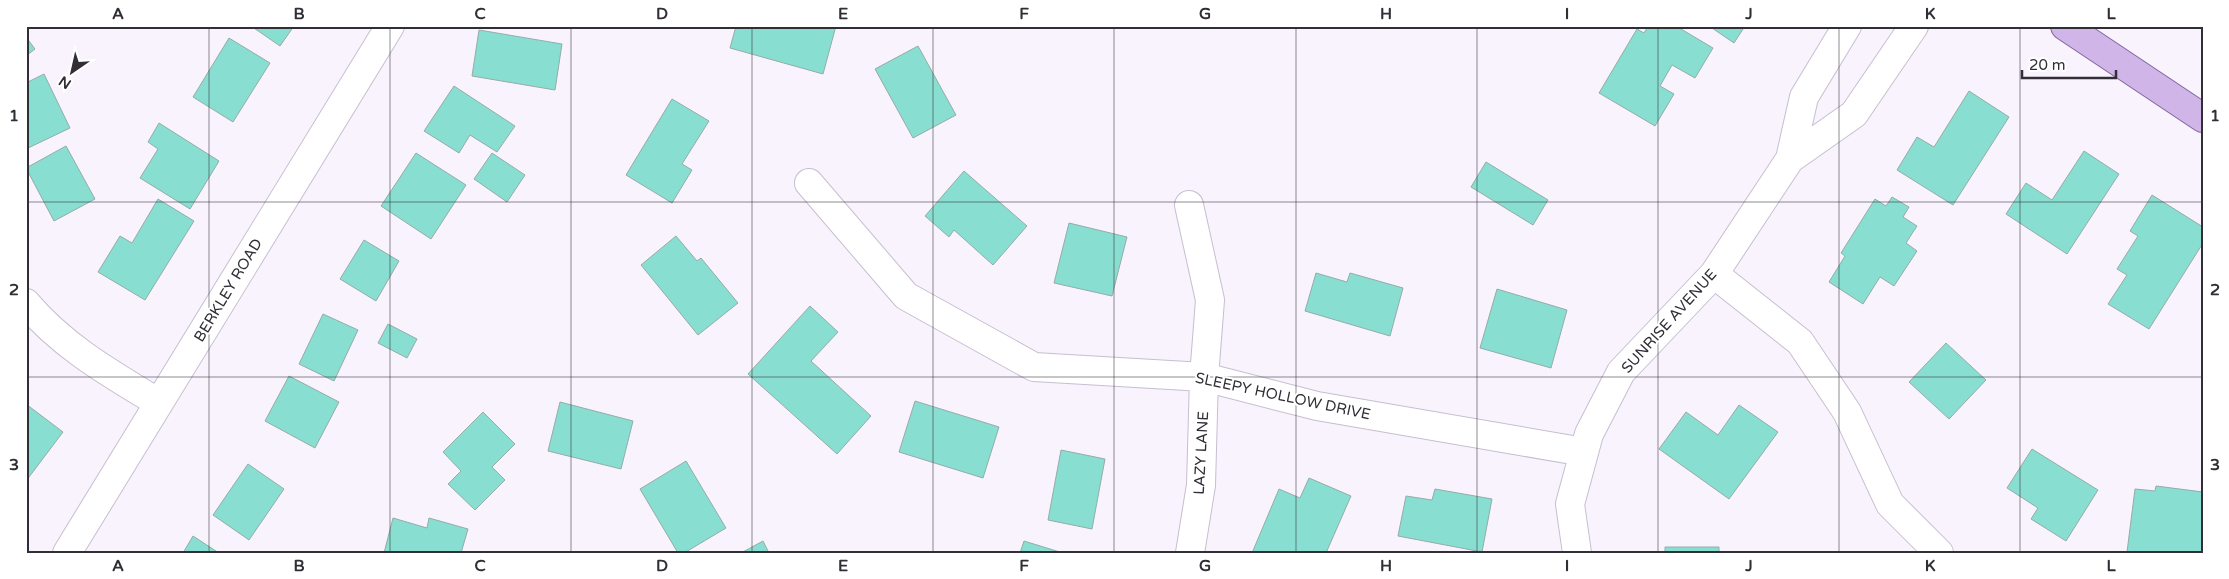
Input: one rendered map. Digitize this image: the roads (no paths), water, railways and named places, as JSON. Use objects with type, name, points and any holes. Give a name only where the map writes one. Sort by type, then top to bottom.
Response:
[{"type":"main road","points":[[2065,26],[2203,118]]},
{"type":"street","name":"BERKLEY ROAD","points":[[67,553],[390,26]]},
{"type":"street","name":"SUNRISE AVENUE","points":[[1577,553],[1570,504],[1589,434],[1621,372],[1714,274],[1790,159],[1804,97],[1847,26]]},
{"type":"street","name":"SUNRISE AVENUE","points":[[1790,159],[1854,114],[1914,26]]},
{"type":"street","name":"SLEEPY HOLLOW DRIVE","points":[[810,183],[906,296],[1034,367],[1204,377],[1317,406],[1584,452]]},
{"type":"street","name":"LAZY LANE","points":[[1189,205],[1210,300],[1204,377],[1201,485],[1190,553]]},
{"type":"street","points":[[1714,274],[1800,342],[1847,412],[1890,504],[1939,553]]},
{"type":"street","points":[[26,304],[81,355],[159,403]]}]
